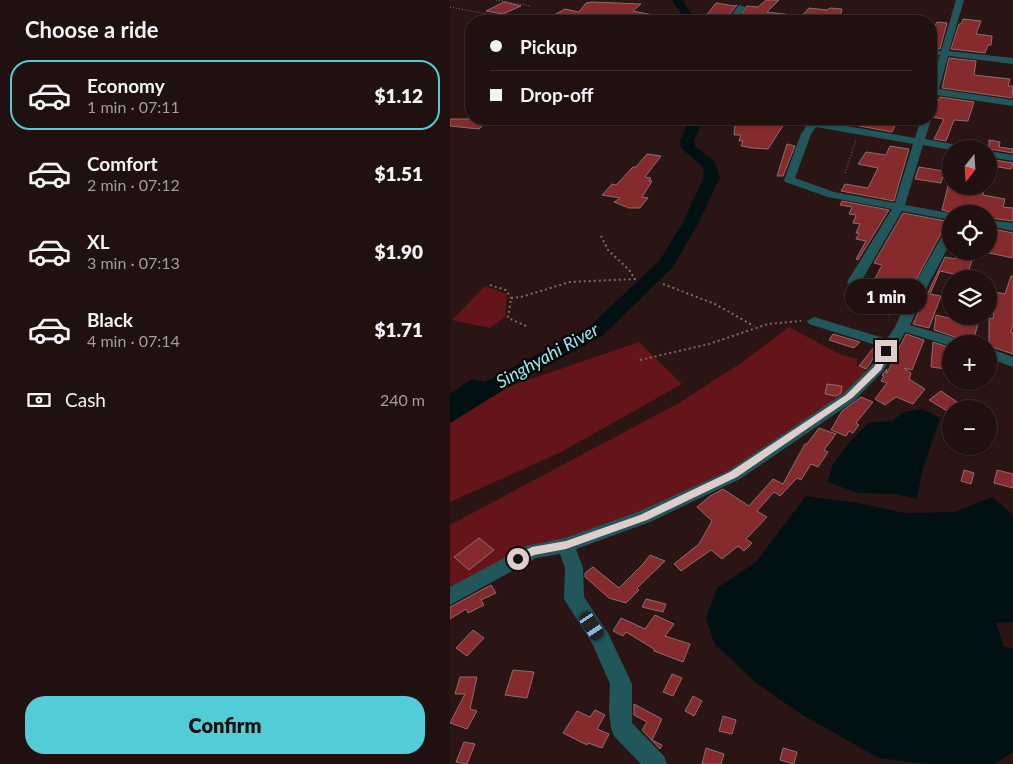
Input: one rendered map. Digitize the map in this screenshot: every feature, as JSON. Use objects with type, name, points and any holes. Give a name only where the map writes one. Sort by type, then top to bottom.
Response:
[{"type":"street","points":[[937,70],[960,0]]},
{"type":"street","points":[[736,15],[742,7]]},
{"type":"street","points":[[937,52],[1013,62]]},
{"type":"street","points":[[937,95],[1013,103]]},
{"type":"street","points":[[812,125],[806,134],[789,180],[832,196],[942,214]]},
{"type":"street","points":[[826,125],[942,145]]},
{"type":"street","points":[[854,282],[899,207],[924,125]]},
{"type":"street","points":[[998,156],[1013,158]]},
{"type":"street","points":[[997,225],[1013,228]]},
{"type":"street","points":[[450,597],[532,551],[566,544],[644,517],[734,475],[849,396],[878,368],[902,327],[921,285],[942,247]]},
{"type":"street","points":[[814,321],[890,345]]},
{"type":"street","points":[[902,327],[942,339]]},
{"type":"street","points":[[997,356],[1013,362]]},
{"type":"street","points":[[566,544],[574,568],[574,600],[601,639],[621,684],[620,711],[622,728],[656,764]]},
{"type":"path","points":[[496,0],[531,6]]},
{"type":"path","points":[[450,7],[492,15]]},
{"type":"path","points":[[845,173],[859,130]]},
{"type":"path","points":[[511,298],[521,297],[570,282],[598,282],[635,278],[631,270],[608,250],[604,237],[601,236]]},
{"type":"path","points":[[663,284],[715,304],[754,326]]},
{"type":"path","points":[[490,285],[506,290],[511,298],[508,318],[526,326]]},
{"type":"path","points":[[640,360],[663,352],[719,341],[754,326],[781,320],[814,321]]},
{"type":"shaded area","points":[[485,286],[507,294],[505,317],[490,328],[452,320]]},
{"type":"shaded area","points":[[789,327],[839,354],[857,359],[857,366],[870,373],[847,395],[734,475],[450,592],[450,525],[679,403],[744,361]]},
{"type":"shaded area","points":[[639,342],[682,384],[561,452],[450,502],[450,423],[508,387]]},
{"type":"shaded area","points":[[472,379],[508,387],[450,423],[450,394]]},
{"type":"shaded area","points":[[922,409],[940,418],[922,472],[917,499],[896,494],[858,493],[827,482],[833,464],[853,438],[869,423],[892,421],[904,412]]},
{"type":"shaded area","points":[[806,496],[858,503],[905,513],[955,512],[992,497],[1013,515],[1013,622],[996,623],[1004,647],[1013,648],[1013,752],[994,764],[927,764],[879,758],[804,716],[756,683],[714,643],[706,618],[717,588],[756,562]]},
{"type":"building","points":[[766,0],[779,0],[767,12],[792,15],[741,15],[747,6],[758,7]]},
{"type":"building","points":[[504,2],[521,6],[503,14],[486,11]]},
{"type":"building","points":[[586,3],[641,4],[633,11],[653,15],[554,15],[565,9],[579,12]]},
{"type":"building","points":[[716,3],[737,5],[729,15],[707,15]]},
{"type":"building","points":[[809,8],[842,9],[840,15],[803,15]]},
{"type":"building","points":[[963,19],[981,21],[976,34],[992,36],[991,45],[988,45],[985,53],[951,49],[959,24],[961,24]]},
{"type":"building","points":[[937,22],[947,23],[940,49],[937,49]]},
{"type":"building","points":[[949,58],[976,61],[974,75],[1010,79],[1008,86],[1013,86],[1012,98],[942,88]]},
{"type":"building","points":[[940,97],[974,102],[968,121],[954,120],[946,140],[934,139],[944,119],[937,118],[937,104]]},
{"type":"building","points":[[450,119],[465,119],[465,125],[483,125],[479,129],[450,126]]},
{"type":"building","points":[[735,125],[783,125],[768,149],[741,146],[743,141],[739,141],[741,135],[734,135]]},
{"type":"building","points":[[854,125],[895,125],[892,132]]},
{"type":"building","points":[[998,142],[1000,142],[999,147],[1013,149],[1013,153],[998,150]]},
{"type":"building","points":[[787,144],[795,146],[783,176],[777,176]]},
{"type":"building","points":[[890,146],[909,149],[894,201],[841,191],[845,184],[868,188],[878,168],[858,164],[866,152],[886,155]]},
{"type":"building","points":[[647,154],[661,156],[645,177],[651,178],[649,181],[652,181],[642,197],[648,198],[640,208],[629,208],[614,202],[620,198],[602,195],[612,184],[616,185],[633,167],[636,167]]},
{"type":"building","points":[[998,160],[1013,163],[1011,169],[998,167]]},
{"type":"building","points":[[919,167],[942,171],[941,183],[915,179]]},
{"type":"building","points":[[946,195],[983,195],[1005,199],[1003,207],[1013,208],[1013,221],[997,219],[997,205],[943,205]]},
{"type":"building","points":[[842,201],[889,210],[858,260],[856,259],[866,241],[856,239],[859,233],[856,233],[860,224],[853,223],[856,215],[849,214],[852,207],[840,205]]},
{"type":"building","points":[[903,213],[942,220],[942,232],[905,300],[897,299],[895,310],[889,315],[877,312],[880,307],[873,306],[873,303],[850,299],[856,287],[861,286],[864,281],[873,283],[882,265],[874,263]]},
{"type":"building","points":[[997,230],[1013,233],[1013,258],[997,255]]},
{"type":"building","points":[[944,260],[972,260],[969,270],[940,271],[930,294],[941,296],[929,328],[913,324]]},
{"type":"building","points":[[1011,276],[1013,276],[1013,324],[1011,333],[1013,333],[1013,354],[997,349],[997,335],[989,335],[989,325],[997,325],[997,292],[1005,294]]},
{"type":"building","points":[[936,315],[942,316],[942,325],[978,325],[975,335],[949,335],[934,330]]},
{"type":"building","points":[[833,334],[860,342],[854,348],[829,340]]},
{"type":"building","points":[[906,334],[924,340],[912,370],[904,368],[911,373],[909,379],[925,389],[913,404],[896,397],[885,405],[875,399],[887,383],[881,381],[884,376],[882,375],[887,369],[887,373]]},
{"type":"building","points":[[933,342],[942,345],[942,368],[931,367]]},
{"type":"building","points":[[874,347],[879,348],[870,364],[866,369],[859,366]]},
{"type":"building","points":[[827,384],[842,386],[841,393],[836,396],[825,394]]},
{"type":"building","points":[[941,391],[954,400],[942,400],[942,408],[929,400]]},
{"type":"building","points":[[861,397],[873,402],[856,423],[859,425],[853,433],[849,431],[846,436],[831,430],[842,411]]},
{"type":"building","points":[[819,428],[836,434],[824,450],[828,452],[818,467],[811,464],[801,480],[797,478],[780,496],[774,492],[757,511],[767,517],[746,539],[752,543],[744,551],[738,546],[722,559],[711,550],[681,571],[674,564],[699,544],[712,521],[697,507],[710,496],[723,489],[749,506],[773,479],[783,484],[805,444],[807,444]]},
{"type":"building","points":[[964,470],[974,473],[971,484],[961,481]]},
{"type":"building","points":[[997,470],[1013,474],[1013,488],[994,483]]},
{"type":"building","points":[[479,538],[494,550],[469,570],[454,557]]},
{"type":"building","points":[[650,555],[665,561],[637,588],[639,590],[626,603],[609,598],[585,577],[585,573],[593,567],[619,588]]},
{"type":"building","points":[[491,585],[496,593],[481,600],[484,605],[468,613],[466,609],[450,619],[450,607]]},
{"type":"building","points":[[646,599],[666,604],[663,612],[642,607]]},
{"type":"building","points":[[655,615],[674,624],[665,636],[690,644],[683,662],[654,651],[654,649],[626,632],[623,636],[613,631],[621,618],[645,629]]},
{"type":"building","points":[[473,630],[484,638],[467,656],[456,648]]},
{"type":"building","points":[[513,670],[534,672],[527,698],[505,695]]},
{"type":"building","points":[[672,674],[682,678],[673,696],[663,692]]},
{"type":"building","points":[[460,677],[477,677],[470,709],[477,711],[467,729],[450,723],[465,694],[455,694]]},
{"type":"building","points":[[693,696],[702,701],[694,716],[685,711]]},
{"type":"building","points":[[634,704],[662,719],[652,740],[662,745],[660,749],[642,730],[647,722],[634,715]]},
{"type":"building","points":[[595,710],[605,715],[597,729],[609,734],[602,748],[588,743],[587,745],[563,733],[577,711],[590,717]]},
{"type":"building","points":[[723,716],[736,720],[732,734],[719,731]]},
{"type":"building","points":[[464,742],[475,744],[467,764],[456,762]]},
{"type":"building","points":[[706,748],[724,754],[721,764],[702,764]]},
{"type":"building","points":[[783,748],[797,752],[794,764],[780,760]]},
{"type":"waterway","name":"Singhyahi River","points":[[677,0],[687,15]]},
{"type":"waterway","name":"Singhyahi River","points":[[450,409],[595,332],[667,263],[691,222],[712,177],[710,165],[688,148],[687,140],[694,125]]},
{"type":"route","points":[[518,559],[532,551],[566,544],[644,517],[734,475],[849,396],[878,368],[886,351]]}]
